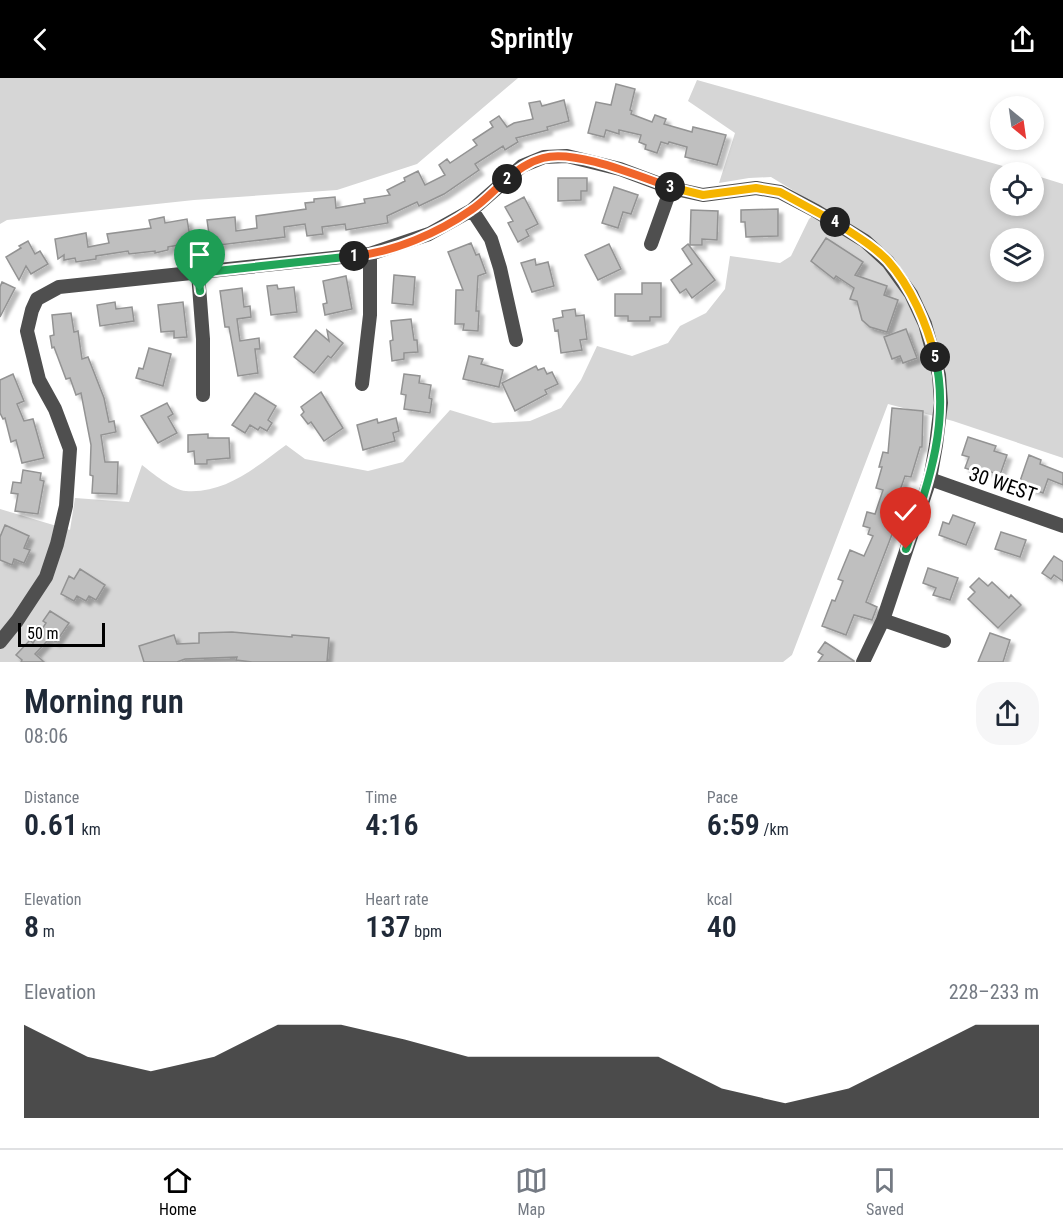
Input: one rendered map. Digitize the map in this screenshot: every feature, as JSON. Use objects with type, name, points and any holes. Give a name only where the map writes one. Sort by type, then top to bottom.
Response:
[{"type":"street","points":[[0,642],[46,577],[66,507],[70,449],[55,409],[39,381],[27,331],[37,299],[59,287],[370,254],[429,234],[472,210],[522,166],[544,157],[567,156],[620,169],[671,188],[703,195],[756,188],[780,192],[816,210],[865,241],[888,262],[911,294],[925,324],[939,375],[941,403],[936,445],[930,479],[883,620],[863,662]]},
{"type":"street","points":[[651,244],[671,188]]},
{"type":"street","points":[[472,210],[491,239],[516,340]]},
{"type":"street","points":[[362,384],[370,315],[370,254]]},
{"type":"street","points":[[198,273],[203,339],[202,395]]},
{"type":"street","name":"30 WEST","points":[[930,479],[1063,526]]},
{"type":"street","points":[[883,620],[944,641]]},
{"type":"shaded area","points":[[0,78],[518,78],[417,164],[337,190],[194,200],[7,220],[0,224]]},
{"type":"shaded area","points":[[697,80],[990,162],[990,216],[1044,216],[1044,178],[1063,184],[1063,458],[953,421],[888,404],[792,655],[783,662],[0,662],[0,509],[70,530],[75,498],[129,502],[142,465],[175,488],[200,491],[227,484],[286,445],[305,459],[368,471],[403,462],[450,410],[493,423],[530,421],[561,408],[581,380],[597,346],[632,356],[668,343],[680,326],[706,313],[725,289],[730,256],[780,263],[791,256],[809,219],[822,208],[771,177],[719,183],[735,133],[688,101]]},
{"type":"building","points":[[616,84],[635,89],[631,114],[652,122],[655,115],[666,119],[664,124],[692,132],[693,127],[726,135],[717,165],[685,157],[687,147],[669,142],[668,144],[661,142],[657,153],[645,149],[646,145],[639,142],[641,135],[619,130],[619,134],[606,130],[604,137],[588,133],[596,102],[611,105]]},
{"type":"building","points":[[564,100],[569,121],[547,127],[548,130],[516,138],[518,142],[505,150],[503,146],[475,164],[479,170],[444,194],[419,206],[417,202],[387,216],[388,223],[346,230],[345,224],[322,227],[323,234],[307,236],[305,224],[284,227],[285,237],[203,247],[202,235],[209,234],[207,220],[235,217],[236,231],[257,228],[256,216],[306,209],[305,203],[314,202],[314,199],[335,197],[336,208],[365,203],[364,199],[390,195],[387,190],[418,171],[425,185],[445,175],[439,165],[447,159],[450,163],[477,145],[473,140],[493,127],[490,122],[499,116],[507,127],[533,119],[529,103],[540,101],[542,106]]},
{"type":"building","points":[[558,178],[587,178],[587,191],[581,191],[581,200],[558,201]]},
{"type":"building","points":[[614,187],[638,195],[631,214],[623,212],[618,228],[602,223]]},
{"type":"building","points":[[524,197],[538,224],[526,230],[529,236],[518,242],[508,223],[513,221],[505,207]]},
{"type":"building","points":[[778,209],[778,236],[746,237],[745,222],[741,222],[741,210]]},
{"type":"building","points":[[691,210],[718,211],[717,240],[702,239],[702,245],[690,245]]},
{"type":"building","points":[[164,217],[165,223],[187,219],[191,243],[168,247],[168,250],[155,253],[155,251],[129,254],[128,251],[76,262],[75,258],[64,260],[64,255],[58,259],[55,239],[86,233],[88,247],[109,243],[107,234],[151,228],[149,220]]},
{"type":"building","points":[[826,238],[863,262],[855,275],[887,286],[884,295],[898,300],[887,332],[870,327],[862,320],[857,301],[850,299],[854,288],[836,276],[834,279],[811,261]]},
{"type":"building","points":[[28,241],[35,254],[40,251],[48,264],[31,274],[26,266],[19,280],[6,257]]},
{"type":"building","points":[[471,243],[476,255],[479,254],[486,273],[478,276],[476,311],[479,311],[478,331],[463,330],[464,324],[455,324],[456,290],[463,290],[448,252]]},
{"type":"building","points":[[609,244],[621,269],[598,280],[585,255]]},
{"type":"building","points":[[688,244],[715,280],[692,298],[686,289],[680,293],[671,280],[692,264],[682,249]]},
{"type":"building","points":[[535,259],[536,265],[548,262],[554,286],[532,292],[521,263]]},
{"type":"building","points":[[394,275],[415,277],[413,305],[392,303]]},
{"type":"building","points":[[346,276],[352,309],[325,315],[323,304],[327,303],[323,281]]},
{"type":"building","points":[[2,282],[15,288],[0,317],[0,287]]},
{"type":"building","points":[[642,283],[661,283],[661,317],[650,317],[650,321],[628,321],[628,316],[615,316],[615,294],[642,294]]},
{"type":"building","points":[[277,285],[278,289],[294,287],[297,312],[271,315],[267,286]]},
{"type":"building","points":[[242,288],[244,307],[250,306],[251,317],[237,319],[240,341],[259,338],[260,349],[255,349],[258,373],[238,376],[229,327],[225,327],[220,291]]},
{"type":"building","points":[[115,302],[116,309],[132,307],[134,321],[100,326],[97,305]]},
{"type":"building","points":[[183,302],[187,337],[174,338],[174,331],[161,332],[158,305]]},
{"type":"building","points":[[575,309],[576,316],[584,315],[587,339],[580,340],[582,350],[561,353],[558,330],[555,331],[553,319],[563,317],[562,311]]},
{"type":"building","points":[[71,313],[74,332],[78,331],[82,359],[88,357],[104,398],[109,422],[114,421],[116,432],[101,435],[105,462],[118,462],[117,494],[92,493],[91,445],[81,393],[76,395],[70,378],[66,379],[54,347],[52,348],[50,336],[54,335],[52,315]]},
{"type":"building","points":[[411,319],[418,352],[404,353],[404,359],[392,361],[391,321]]},
{"type":"building","points":[[906,329],[917,358],[903,363],[900,356],[892,359],[884,337]]},
{"type":"building","points":[[316,330],[329,341],[327,330],[343,343],[314,373],[294,357]]},
{"type":"building","points":[[149,348],[171,354],[163,386],[136,378],[139,368],[143,369]]},
{"type":"building","points":[[469,356],[483,359],[481,364],[503,370],[499,387],[463,379]]},
{"type":"building","points":[[536,366],[538,370],[544,368],[547,374],[552,372],[558,384],[545,390],[547,394],[515,411],[502,383]]},
{"type":"building","points":[[13,374],[24,401],[17,404],[24,421],[33,419],[44,458],[22,463],[16,440],[11,442],[5,418],[3,419],[0,413],[0,380]]},
{"type":"building","points":[[404,374],[420,376],[419,383],[431,385],[430,413],[404,409],[406,395],[401,394]]},
{"type":"building","points":[[321,392],[343,428],[324,441],[311,422],[308,424],[301,415],[304,412],[301,407]]},
{"type":"building","points":[[255,393],[276,406],[268,420],[272,423],[267,431],[260,427],[258,430],[250,425],[245,433],[232,425]]},
{"type":"building","points":[[167,403],[173,414],[168,417],[177,433],[158,443],[141,416]]},
{"type":"building","points":[[892,408],[923,411],[922,447],[920,447],[911,477],[905,476],[889,522],[896,524],[866,602],[877,607],[872,620],[854,615],[846,635],[822,626],[832,600],[835,601],[843,581],[838,579],[850,550],[864,556],[873,536],[868,534],[870,528],[863,526],[867,512],[875,514],[883,490],[876,488],[882,467],[879,467],[883,452],[888,453]]},
{"type":"building","points":[[396,418],[399,431],[393,433],[395,441],[363,450],[357,425],[377,419],[378,423]]},
{"type":"building","points":[[208,434],[208,438],[229,438],[230,458],[207,460],[207,464],[195,464],[194,451],[188,452],[188,435]]},
{"type":"building","points":[[968,437],[996,446],[994,451],[1007,455],[1000,475],[981,469],[980,473],[965,468],[969,457],[962,455]]},
{"type":"building","points":[[1029,455],[1041,460],[1040,464],[1063,473],[1063,485],[1048,479],[1043,493],[1023,486],[1024,483],[1020,481]]},
{"type":"building","points":[[23,470],[41,473],[40,480],[44,481],[38,514],[15,511],[18,494],[11,493],[13,482],[21,483]]},
{"type":"building","points":[[953,515],[975,523],[966,545],[939,535],[943,522],[949,524]]},
{"type":"building","points":[[5,525],[29,536],[24,548],[30,550],[24,563],[14,559],[12,565],[0,560],[0,537]]},
{"type":"building","points":[[1001,532],[1026,540],[1020,557],[995,549]]},
{"type":"building","points":[[1054,556],[1063,562],[1063,581],[1054,575],[1051,579],[1042,573]]},
{"type":"building","points":[[928,568],[958,578],[950,600],[933,595],[936,588],[923,583]]},
{"type":"building","points":[[80,569],[105,585],[96,600],[89,596],[86,601],[77,596],[74,601],[61,594],[69,576],[74,579]]},
{"type":"building","points":[[979,578],[988,586],[992,582],[1009,598],[1011,595],[1021,605],[998,628],[968,599],[975,592],[970,587]]},
{"type":"building","points":[[50,611],[69,623],[56,642],[50,638],[35,654],[44,662],[21,662],[22,660],[16,655],[30,640],[33,643],[46,623],[43,621]]},
{"type":"building","points":[[232,632],[329,638],[327,662],[252,662],[236,660],[237,657],[144,662],[139,646],[174,635],[177,644],[199,643],[199,633]]},
{"type":"building","points":[[990,633],[1010,640],[1003,662],[978,662]]},
{"type":"building","points":[[825,642],[854,662],[818,662],[823,655],[818,652]]},
{"type":"route","points":[[200,291],[198,273],[370,254],[429,234],[472,210],[522,166],[544,157],[567,156],[620,169],[671,188],[703,195],[756,188],[780,192],[816,210],[865,241],[888,262],[911,294],[933,346],[939,375],[941,403],[936,445],[930,479],[906,549]]}]
